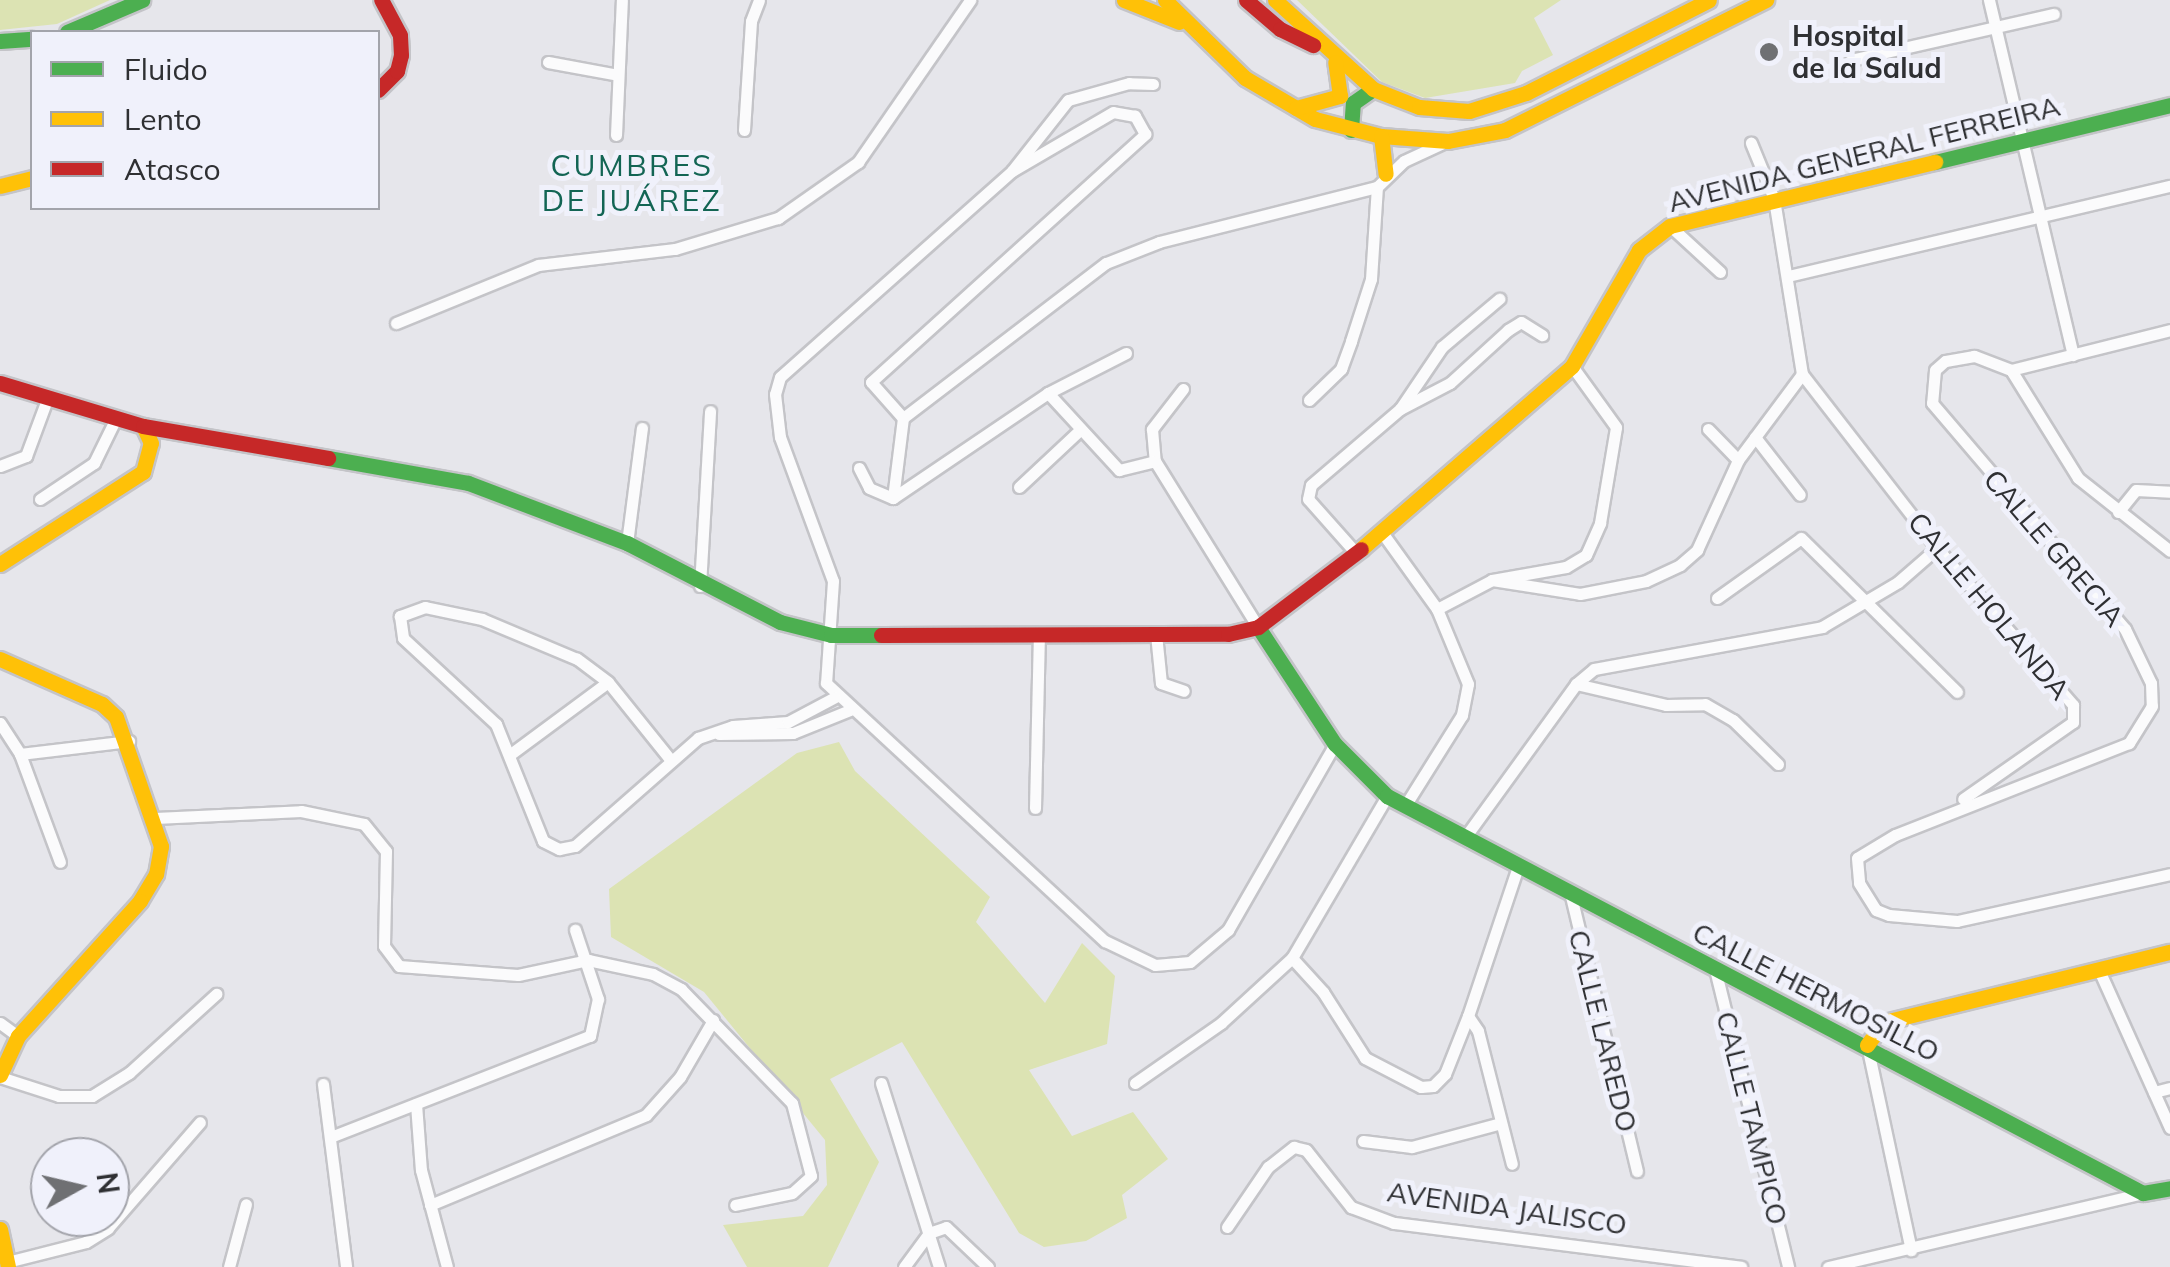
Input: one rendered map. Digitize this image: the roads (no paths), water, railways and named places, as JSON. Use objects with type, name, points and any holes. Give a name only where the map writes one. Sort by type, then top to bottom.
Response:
[{"type":"street","points":[[72,30],[142,0]]},
{"type":"street","points":[[380,0],[400,35],[401,55],[396,71],[380,88]]},
{"type":"street","points":[[616,135],[622,0]]},
{"type":"street","points":[[744,130],[751,21],[759,0]]},
{"type":"street","points":[[396,323],[538,265],[675,249],[778,218],[858,162],[970,0]]},
{"type":"street","points":[[1124,0],[1198,32]]},
{"type":"street","points":[[1166,0],[1245,78],[1295,108],[1351,130],[1448,142],[1505,130],[1766,0]]},
{"type":"street","points":[[1246,0],[1280,29],[1318,46]]},
{"type":"street","points":[[1275,0],[1318,46],[1373,89],[1437,111],[1500,104],[1709,0]]},
{"type":"street","points":[[1989,0],[2072,355]]},
{"type":"street","points":[[1852,60],[2054,14]]},
{"type":"street","points":[[0,42],[30,38]]},
{"type":"street","points":[[1295,108],[1340,96],[1343,80],[1333,58]]},
{"type":"street","points":[[548,62],[618,76]]},
{"type":"street","points":[[1152,84],[1129,83],[1068,100],[1012,171],[780,377],[775,394],[780,437],[831,562],[830,634],[824,677],[835,697],[1128,958],[1173,966],[1216,943],[1335,744]]},
{"type":"street","points":[[1351,130],[1352,103],[1373,89]]},
{"type":"street","name":"AVENIDA GENERAL FERREIRA","points":[[1258,627],[1356,552],[1572,366],[1640,250],[1670,226],[2170,105]]},
{"type":"street","points":[[896,498],[903,418],[871,382],[1145,134],[1135,116],[1113,112],[1012,171]]},
{"type":"street","points":[[1308,400],[1342,369],[1370,278],[1382,181],[1381,136]]},
{"type":"street","points":[[903,418],[1106,264],[1159,242],[1382,181],[1448,142]]},
{"type":"street","points":[[1492,580],[1580,594],[1646,581],[1680,565],[1697,550],[1738,460],[1802,374],[1774,199],[1751,143]]},
{"type":"street","points":[[0,186],[30,178]]},
{"type":"street","points":[[1788,276],[2039,220],[2170,186]]},
{"type":"street","points":[[1670,226],[1720,272]]},
{"type":"street","points":[[1356,552],[1307,492],[1400,409],[1442,347],[1499,298]]},
{"type":"street","points":[[1400,409],[1450,383],[1521,322],[1542,335]]},
{"type":"street","points":[[2170,330],[2012,370],[2078,478],[2170,551]]},
{"type":"street","points":[[896,498],[1048,393],[1126,353]]},
{"type":"street","name":"CALLE GRECIA","points":[[1950,808],[2129,743],[2152,706],[2150,683],[2126,629],[1932,403],[1936,370],[1944,361],[1974,356],[2012,370]]},
{"type":"street","points":[[1437,609],[1492,580],[1577,562],[1600,524],[1616,427],[1572,366]]},
{"type":"street","name":"CALLE HOLANDA","points":[[1802,374],[1936,548],[2076,713],[2074,722],[1950,808]]},
{"type":"street","points":[[0,382],[143,426],[468,483],[627,544],[700,586],[780,622],[830,634],[1228,634],[1258,627],[1155,461],[1152,429],[1182,389]]},
{"type":"street","points":[[1048,393],[1119,470],[1155,461]]},
{"type":"street","points":[[0,466],[26,456],[48,397]]},
{"type":"street","points":[[700,586],[710,411]]},
{"type":"street","points":[[40,499],[94,463],[116,418]]},
{"type":"street","points":[[0,564],[143,472],[151,443],[143,426]]},
{"type":"street","points":[[627,544],[642,428]]},
{"type":"street","points":[[1708,429],[1738,460]]},
{"type":"street","points":[[1019,487],[1080,430]]},
{"type":"street","points":[[1755,437],[1800,495]]},
{"type":"street","points":[[859,468],[869,488],[896,498]]},
{"type":"street","points":[[2118,512],[2136,490],[2170,492]]},
{"type":"street","points":[[1381,531],[1437,609],[1468,684],[1466,703],[1405,806]]},
{"type":"street","points":[[1717,598],[1801,538],[1869,600],[1958,692]]},
{"type":"street","points":[[1466,836],[1576,684],[1620,660],[1822,627],[1869,600],[1936,548]]},
{"type":"street","points":[[669,758],[608,682],[578,659],[482,619],[425,607],[404,610],[398,628],[403,638],[496,724],[512,753],[543,841],[559,848],[575,846],[669,758],[698,738],[793,733],[850,710]]},
{"type":"street","name":"CALLE HERMOSILLO","points":[[1258,627],[1335,744],[1387,796],[1867,1045],[2143,1194]]},
{"type":"street","points":[[1036,808],[1038,633]]},
{"type":"street","points":[[1156,634],[1161,683],[1184,690]]},
{"type":"street","points":[[0,658],[102,704],[129,741],[156,818],[156,874],[140,901],[18,1036],[0,1076],[59,1096],[92,1096],[129,1074],[216,994]]},
{"type":"street","points":[[512,753],[608,682]]},
{"type":"street","points":[[1576,684],[1666,705],[1705,704],[1733,720],[1778,764]]},
{"type":"street","points":[[719,734],[733,726],[788,722],[835,697]]},
{"type":"street","points":[[0,723],[20,754],[60,862]]},
{"type":"street","points":[[20,754],[129,741]]},
{"type":"street","points":[[1135,1083],[1221,1023],[1292,958],[1387,796]]},
{"type":"street","points":[[1950,808],[1857,858],[1859,883],[1876,910],[1902,919],[1957,921],[2170,874]]},
{"type":"street","points":[[156,818],[301,811],[364,824],[386,851],[384,946],[399,966],[518,975],[588,960],[652,974],[681,989],[792,1104],[811,1176],[792,1192],[735,1205]]},
{"type":"street","points":[[1292,958],[1324,992],[1350,1042],[1366,1058],[1421,1087],[1440,1082],[1468,1016],[1519,864]]},
{"type":"street","name":"CALLE LAREDO","points":[[1570,892],[1637,1171]]},
{"type":"street","points":[[334,1136],[590,1036],[598,999],[575,930]]},
{"type":"street","points":[[1911,1250],[1867,1045],[1884,1022],[2170,952]]},
{"type":"street","name":"CALLE TAMPICO","points":[[1716,969],[1788,1267]]},
{"type":"street","points":[[2100,970],[2170,1128]]},
{"type":"street","points":[[1468,1016],[1512,1164]]},
{"type":"street","points":[[430,1206],[646,1115],[680,1077],[713,1020]]},
{"type":"street","points":[[0,1023],[18,1036]]},
{"type":"street","points":[[881,1083],[939,1267]]},
{"type":"street","points":[[323,1084],[334,1136],[346,1267]]},
{"type":"street","points":[[2154,1092],[2170,1088]]},
{"type":"street","points":[[416,1104],[430,1206],[446,1267]]},
{"type":"street","points":[[0,1229],[7,1265],[86,1242],[108,1228],[200,1122]]},
{"type":"street","points":[[1363,1140],[1412,1146],[1501,1123]]},
{"type":"street","name":"AVENIDA JALISCO","points":[[1227,1227],[1268,1167],[1294,1147],[1306,1150],[1351,1207],[1394,1224],[1741,1267]]},
{"type":"street","points":[[1828,1267],[2170,1188]]},
{"type":"street","points":[[229,1267],[246,1204]]},
{"type":"street","points":[[904,1267],[929,1233],[956,1230],[988,1267]]},
{"type":"place","name":"Hospital de la Salud","points":[[1769,52]]},
{"type":"district","name":"CUMBRES DE JUÁREZ","points":[[632,182]]}]
